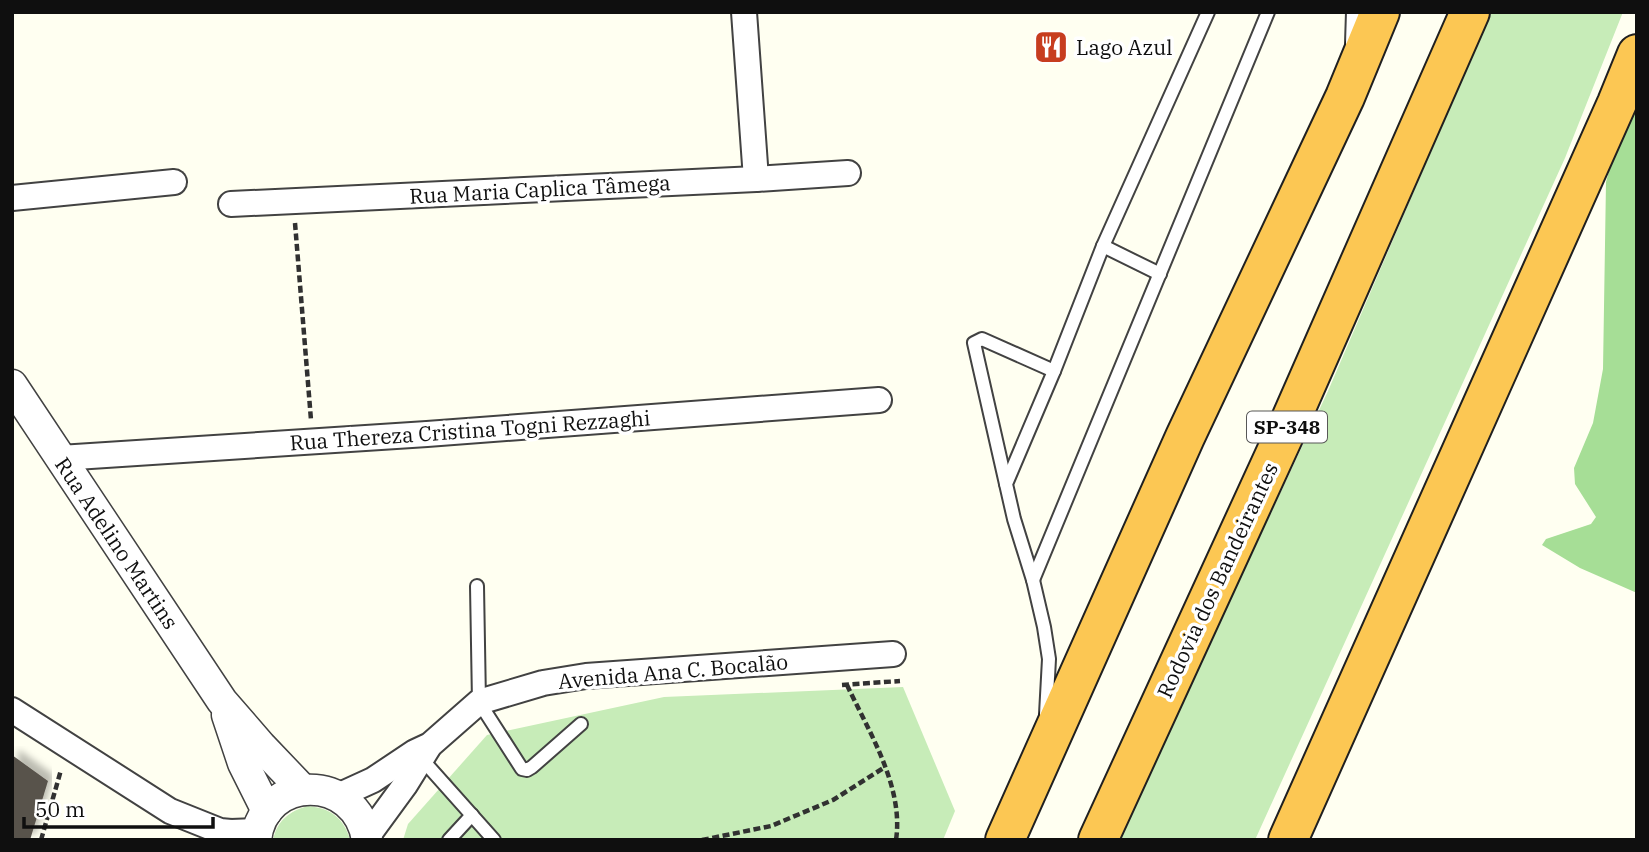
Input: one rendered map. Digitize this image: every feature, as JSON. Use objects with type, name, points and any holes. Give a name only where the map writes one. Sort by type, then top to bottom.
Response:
[{"type":"highway","points":[[1012,824],[1185,438],[1345,97],[1380,12]]},
{"type":"highway","name":"Rodovia dos Bandeirantes","points":[[1098,840],[1284,435],[1470,12]]},
{"type":"highway","points":[[1288,840],[1637,54]]},
{"type":"street","points":[[744,12],[756,179]]},
{"type":"street","name":"Rua Maria Caplica Tâmega","points":[[232,204],[848,173]]},
{"type":"street","points":[[12,198],[174,182]]},
{"type":"street","name":"Rua Adelino Martins","points":[[12,385],[222,701],[303,790]]},
{"type":"street","name":"Rua Thereza Cristina Togni Rezzaghi","points":[[60,458],[879,400]]},
{"type":"street","name":"Avenida Ana C. Bocalão","points":[[338,796],[423,752],[480,702],[543,683],[586,676],[893,654]]},
{"type":"street","name":"Rua Adelino Martins","points":[[222,701],[243,763],[260,827]]},
{"type":"street","points":[[12,710],[170,811],[201,840]]},
{"type":"street","name":"Avenida Ana C. Bocalão","points":[[367,839],[405,785],[423,752]]},
{"type":"street","points":[[170,811],[220,831],[231,832],[260,827],[276,801],[289,794],[303,790],[321,790],[348,803],[357,813],[367,839]]},
{"type":"lane","points":[[1006,484],[1103,246],[1208,12]]},
{"type":"lane","points":[[1033,580],[1268,12]]},
{"type":"lane","points":[[1345,97],[1353,12]]},
{"type":"lane","points":[[1103,246],[1160,274]]},
{"type":"lane","points":[[1012,824],[1047,709],[1049,659],[1033,580],[1014,519],[974,343],[982,339],[1054,371]]},
{"type":"lane","points":[[477,586],[480,702],[522,769],[531,767],[581,724]]},
{"type":"lane","points":[[423,752],[494,840]]},
{"type":"lane","points":[[449,840],[472,816]]},
{"type":"path","points":[[293,201],[312,441]]},
{"type":"path","points":[[834,685],[900,681]]},
{"type":"path","points":[[848,685],[890,776],[896,799],[896,840]]},
{"type":"path","points":[[41,840],[68,746]]},
{"type":"path","points":[[702,840],[771,826],[833,800],[885,767]]},
{"type":"green space","points":[[1491,12],[1623,12],[1565,158],[1255,840],[1118,840],[1328,391]]},
{"type":"green space","points":[[1637,67],[1637,593],[1580,568],[1542,545],[1546,539],[1591,524],[1596,517],[1575,484],[1574,468],[1593,423],[1603,369],[1606,182]]},
{"type":"green space","points":[[903,687],[955,811],[943,840],[403,840],[408,824],[487,735],[664,697]]},
{"type":"green space","points":[[308,806],[323,809],[340,820],[350,840],[273,840],[285,817]]},
{"type":"building","points":[[12,755],[48,781],[30,840],[12,840]]},
{"type":"place","name":"Lago Azul","points":[[1051,47]]}]
